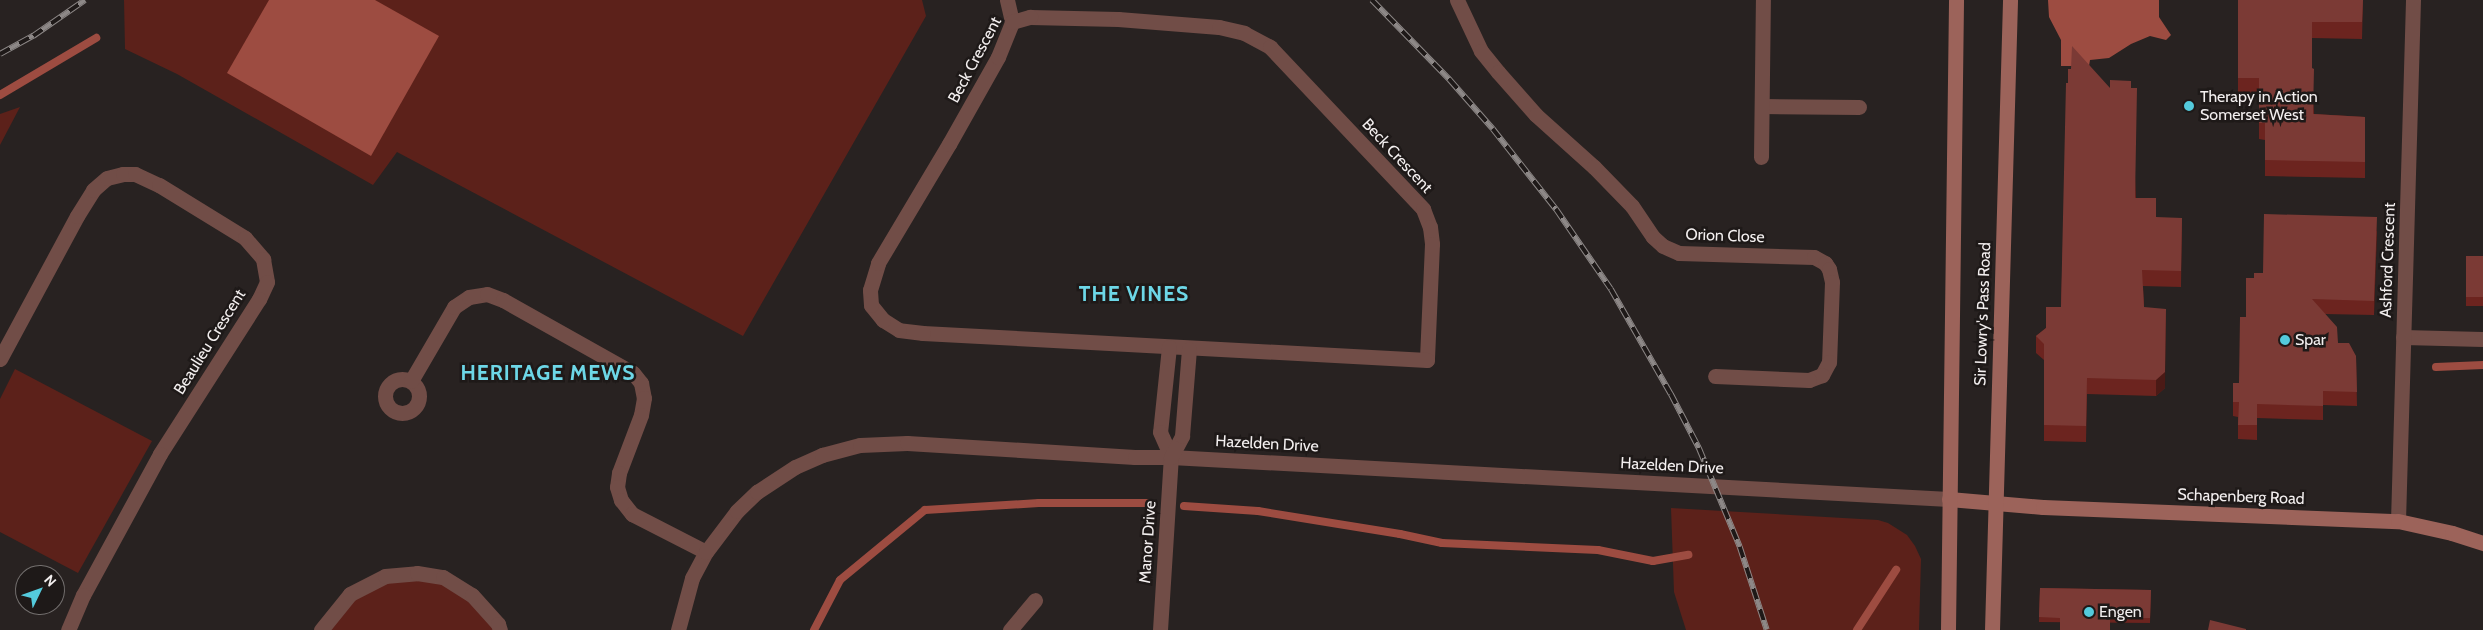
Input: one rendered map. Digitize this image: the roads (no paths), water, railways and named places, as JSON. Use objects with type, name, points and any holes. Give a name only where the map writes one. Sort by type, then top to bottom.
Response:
[{"type":"main road","name":"Sir Lowry's Pass Road","points":[[1948,630],[1956,0]]},
{"type":"main road","name":"Sir Lowry's Pass Road","points":[[1992,630],[2010,0]]},
{"type":"main road","name":"Schapenberg Road","points":[[1949,499],[2043,507],[2398,520],[2452,533],[2483,543]]},
{"type":"street","points":[[1007,0],[1012,22]]},
{"type":"street","name":"Orion Close","points":[[1457,0],[1481,50],[1498,72],[1536,115],[1594,167],[1632,206],[1653,237],[1663,246],[1679,253],[1814,256],[1826,263],[1832,282],[1829,362],[1822,374],[1809,380],[1715,376]]},
{"type":"street","points":[[1761,157],[1763,0]]},
{"type":"street","name":"Ashford Crescent","points":[[2398,520],[2412,0]]},
{"type":"street","name":"Beck Crescent","points":[[1030,17],[1118,19],[1219,27],[1244,33],[1270,47],[1423,209],[1430,227],[1432,244],[1427,360],[1169,347],[899,330],[883,320],[871,306],[870,290],[878,263],[993,66],[1012,22],[1030,17]]},
{"type":"street","points":[[1762,106],[1860,107]]},
{"type":"street","name":"Beaulieu Crescent","points":[[0,359],[77,216],[93,190],[107,178],[122,174],[135,174],[160,185],[245,238],[263,259],[266,282],[260,299],[160,454],[84,595],[68,630]]},
{"type":"street","points":[[411,380],[454,307],[469,297],[487,294],[502,300],[633,373],[641,383],[644,398],[641,415],[619,474],[617,487],[621,500],[632,514],[706,552]]},
{"type":"street","points":[[2403,337],[2483,339]]},
{"type":"street","points":[[1169,347],[1160,432],[1171,457]]},
{"type":"street","points":[[1171,457],[1182,436],[1189,348]]},
{"type":"street","name":"Hazelden Drive","points":[[678,630],[692,578],[706,552],[724,526],[757,492],[795,467],[843,448],[907,443],[1135,458],[1171,457],[1949,499]]},
{"type":"street","name":"Manor Drive","points":[[1160,630],[1171,457]]},
{"type":"street","points":[[320,630],[350,594],[385,576],[417,573],[443,578],[472,595],[498,624],[500,630]]},
{"type":"street","points":[[1010,630],[1034,600]]},
{"type":"waterway","points":[[0,95],[96,38]]},
{"type":"waterway","points":[[2436,367],[2483,365]]},
{"type":"waterway","points":[[814,630],[840,580],[925,510],[1039,503],[1148,503]]},
{"type":"waterway","points":[[1184,506],[1258,511],[1400,534],[1442,543],[1598,550],[1653,561],[1688,555]]},
{"type":"waterway","points":[[1857,630],[1896,570]]},
{"type":"railway","points":[[0,54],[33,36],[85,0]]},
{"type":"railway","points":[[1372,0],[1450,80],[1493,129],[1556,209],[1611,289],[1671,394],[1699,448],[1740,547],[1767,630]]},
{"type":"place","name":"Therapy in Action Somerset West","points":[[2189,106]]},
{"type":"place","name":"Spar","points":[[2285,340]]},
{"type":"place","name":"Engen","points":[[2089,612]]},
{"type":"district","name":"THE VINES","points":[[1134,294]]},
{"type":"district","name":"HERITAGE MEWS","points":[[548,373]]}]
